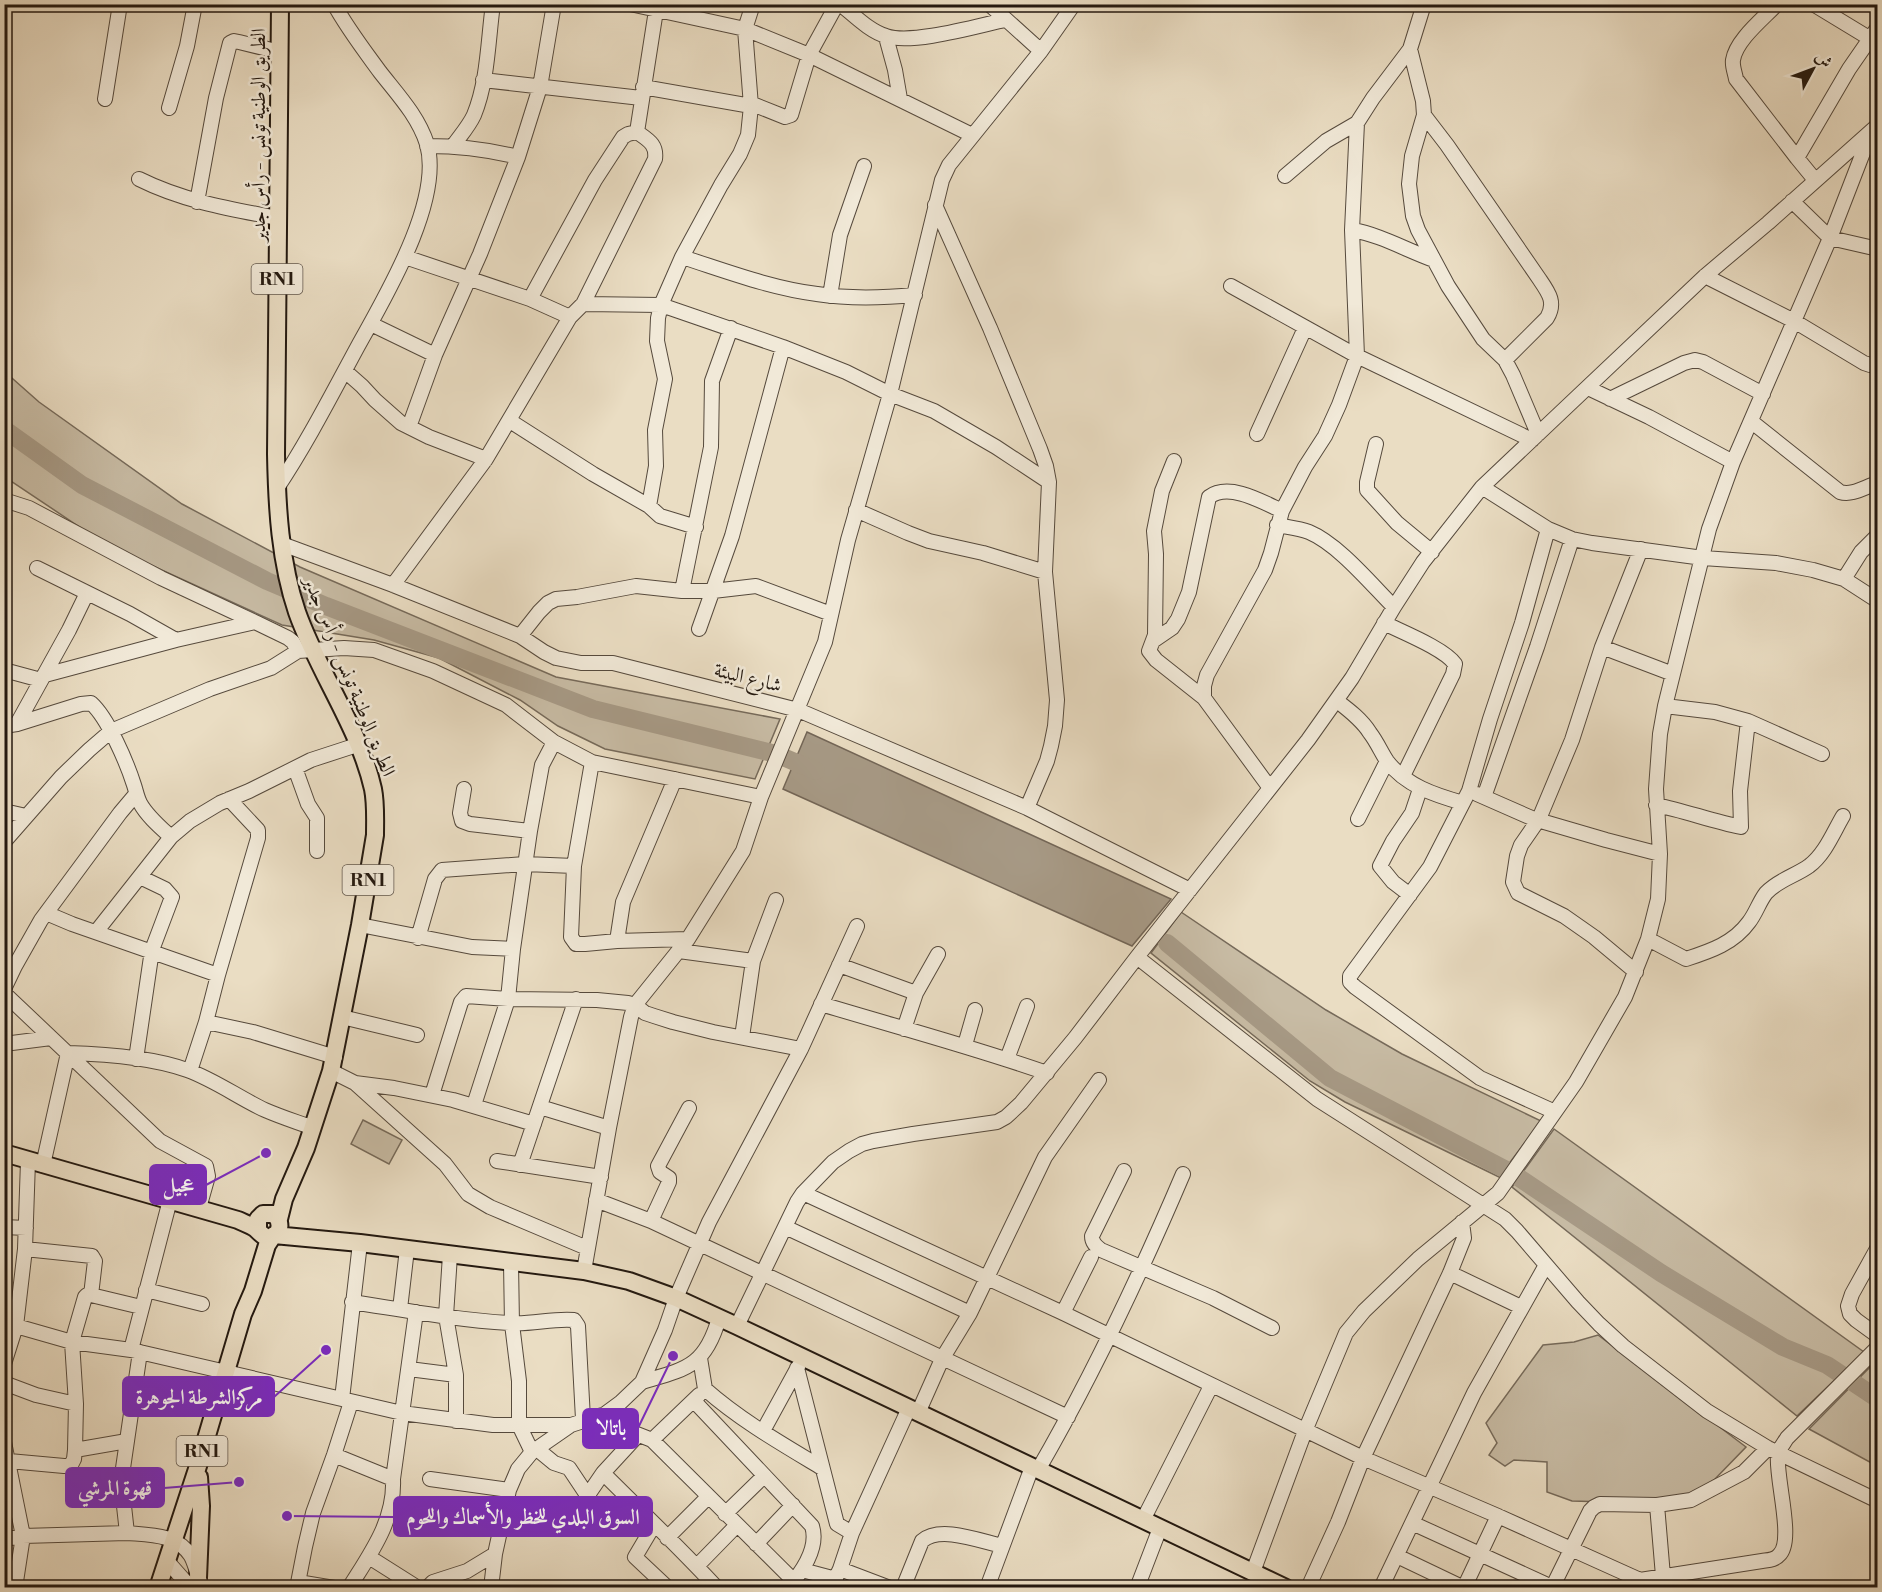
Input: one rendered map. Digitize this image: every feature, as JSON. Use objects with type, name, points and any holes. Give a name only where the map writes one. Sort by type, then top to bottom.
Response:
[{"type":"main road","name":"الطريق الوطنية تونس - رأس جدير","points":[[158,1587],[198,1466],[243,1314],[268,1243],[269,1225],[295,1159],[311,1134],[333,1064],[375,835],[376,810],[373,790],[357,745],[306,651],[304,628],[287,577],[283,549],[277,488],[276,379],[280,4]]},
{"type":"main road","points":[[4,1153],[237,1220],[269,1225],[313,1238],[584,1271],[629,1281],[676,1298],[737,1326],[800,1363],[913,1410],[1286,1587]]},
{"type":"main road","points":[[197,1584],[201,1506],[198,1466]]},
{"type":"street","points":[[105,99],[120,4]]},
{"type":"street","points":[[169,108],[188,46],[195,4]]},
{"type":"street","points":[[277,488],[296,460],[405,257],[426,192],[430,168],[427,146],[411,111],[379,70],[334,4]]},
{"type":"street","points":[[453,146],[473,116],[483,80],[494,4]]},
{"type":"street","points":[[409,427],[435,355],[518,157],[540,87],[554,4]]},
{"type":"street","points":[[630,4],[657,7],[745,29],[809,55],[972,135]]},
{"type":"street","points":[[650,506],[656,466],[655,430],[665,379],[657,341],[658,318],[682,257],[740,154],[748,135],[751,105],[745,29],[753,4]]},
{"type":"street","points":[[483,80],[540,87],[642,92],[751,105],[789,117],[793,112],[809,55],[838,4],[886,37],[908,39],[1005,20]]},
{"type":"street","points":[[989,4],[1041,51]]},
{"type":"street","points":[[584,1271],[625,1040],[635,1005],[688,939],[743,850],[761,797],[825,642],[856,510],[890,394],[942,180],[949,165],[1041,51],[1074,4]]},
{"type":"street","points":[[1285,176],[1326,141],[1357,123],[1410,49],[1424,4]]},
{"type":"street","points":[[1777,4],[1741,42],[1732,63],[1736,79],[1815,180]]},
{"type":"street","points":[[1797,158],[1873,32],[1812,4]]},
{"type":"street","points":[[637,132],[657,7]]},
{"type":"street","points":[[886,37],[900,99]]},
{"type":"street","points":[[197,202],[216,98],[230,43],[234,41],[279,52]]},
{"type":"street","points":[[1410,49],[1423,101],[1424,115],[1412,156],[1409,184],[1413,216],[1448,286],[1483,339],[1505,360],[1535,437]]},
{"type":"street","points":[[1424,115],[1549,292],[1552,310],[1541,326],[1505,360]]},
{"type":"street","points":[[1204,698],[1207,675],[1265,570],[1282,511],[1305,467],[1325,436],[1357,357],[1352,230],[1357,123]]},
{"type":"street","points":[[737,1326],[803,1193],[833,1162],[862,1144],[873,1141],[997,1122],[1021,1103],[1047,1073],[1337,701],[1423,562],[1482,487],[1705,276],[1875,127]]},
{"type":"street","points":[[1253,1572],[1305,1431],[1346,1333],[1418,1259],[1498,1192],[1576,1083],[1607,1031],[1636,972],[1648,939],[1658,899],[1660,854],[1656,805],[1660,734],[1709,529],[1733,462],[1830,238],[1875,127]]},
{"type":"street","points":[[530,299],[595,180],[623,137],[637,132]]},
{"type":"street","points":[[393,585],[486,459],[570,317],[583,304],[655,159],[655,146],[637,132]]},
{"type":"street","points":[[427,146],[490,150],[518,157]]},
{"type":"street","points":[[830,296],[840,235],[864,166]]},
{"type":"street","points":[[139,179],[160,190],[197,202],[278,218]]},
{"type":"street","points":[[1792,201],[1830,238],[1878,249]]},
{"type":"street","points":[[935,205],[1017,394],[1043,458],[1048,482],[1045,572],[1057,700],[1055,726],[1047,761],[1027,808]]},
{"type":"street","points":[[1352,230],[1370,233],[1434,260]]},
{"type":"street","points":[[405,257],[530,299],[570,317]]},
{"type":"street","points":[[682,257],[754,280],[830,296],[861,298],[915,295]]},
{"type":"street","points":[[1705,276],[1794,321],[1864,363],[1870,365],[1878,363]]},
{"type":"street","points":[[1231,286],[1357,357],[1535,437]]},
{"type":"street","points":[[583,304],[661,306],[783,347],[934,411],[1048,482]]},
{"type":"street","points":[[371,324],[435,355]]},
{"type":"street","points":[[682,591],[711,447],[712,381],[731,328]]},
{"type":"street","points":[[1257,434],[1305,328]]},
{"type":"street","points":[[699,629],[732,536],[783,347]]},
{"type":"street","points":[[1610,399],[1684,363],[1695,360],[1763,394]]},
{"type":"street","points":[[345,371],[393,417],[409,427],[486,459]]},
{"type":"street","points":[[1588,388],[1649,417],[1733,462]]},
{"type":"street","points":[[510,421],[593,474],[650,506],[667,519],[696,527]]},
{"type":"street","points":[[1752,422],[1840,492],[1845,494],[1855,492],[1878,483]]},
{"type":"street","points":[[1376,444],[1367,490],[1397,523],[1432,552]]},
{"type":"street","points":[[1174,460],[1162,490],[1154,531],[1156,554],[1153,641],[1149,651],[1204,698],[1270,788]]},
{"type":"street","points":[[1482,487],[1548,529],[1572,539],[1703,558],[1776,563],[1844,579],[1878,601]]},
{"type":"street","points":[[1153,641],[1172,628],[1189,592],[1209,497],[1218,493],[1246,495],[1282,511]]},
{"type":"street","points":[[4,500],[29,508],[161,578],[288,638],[306,651]]},
{"type":"street","points":[[856,510],[908,534],[949,546],[993,555],[1045,572]]},
{"type":"street","points":[[1277,525],[1308,532],[1329,544],[1394,607]]},
{"type":"street","points":[[1548,529],[1522,623],[1466,797],[1437,855],[1357,965],[1350,976],[1350,982],[1480,1078],[1555,1112]]},
{"type":"street","points":[[1844,579],[1861,552],[1878,534]]},
{"type":"street","points":[[1484,797],[1534,658],[1572,539]]},
{"type":"street","name":"شارع البيئة","points":[[283,549],[393,585],[520,636],[544,652],[570,662],[612,663],[798,710],[1027,808],[1190,890]]},
{"type":"street","points":[[1636,972],[1594,937],[1564,916],[1518,893],[1515,890],[1513,878],[1521,845],[1539,819],[1572,740],[1602,646],[1641,549]]},
{"type":"street","points":[[37,568],[151,624],[176,640]]},
{"type":"street","points":[[520,636],[539,612],[556,599],[636,586],[682,591],[713,591],[756,586],[831,614]]},
{"type":"street","points":[[11,725],[43,677],[87,593]]},
{"type":"street","points":[[4,670],[43,677],[176,640],[255,622]]},
{"type":"street","points":[[1384,623],[1440,652],[1455,664],[1403,776]]},
{"type":"street","points":[[1602,646],[1673,674]]},
{"type":"street","points":[[4,842],[73,765],[111,731],[210,689],[271,668],[306,651],[344,648],[374,650],[433,671],[506,705],[554,742],[592,762],[761,797]]},
{"type":"street","points":[[1337,701],[1370,731],[1387,761],[1420,789],[1440,797],[1484,797],[1527,816],[1660,854]]},
{"type":"street","points":[[11,725],[91,703],[111,731],[144,810],[171,837]]},
{"type":"street","points":[[1665,706],[1715,712],[1748,722],[1822,754]]},
{"type":"street","points":[[1656,805],[1742,827],[1740,790],[1748,722]]},
{"type":"street","points":[[474,1106],[508,999],[530,831],[542,765],[554,742]]},
{"type":"street","points":[[96,932],[171,837],[204,812],[329,753],[357,745]]},
{"type":"street","points":[[1358,819],[1387,761]]},
{"type":"street","points":[[592,762],[574,866],[571,937],[573,941],[576,944],[585,944],[688,939]]},
{"type":"street","points":[[296,768],[308,804],[317,818],[317,851]]},
{"type":"street","points":[[617,941],[624,902],[675,779]]},
{"type":"street","points":[[464,789],[460,813],[462,821],[470,824],[530,831]]},
{"type":"street","points":[[1410,895],[1393,882],[1380,866],[1385,853],[1412,813],[1420,789]]},
{"type":"street","points":[[136,794],[46,913],[15,966],[4,991],[160,1141],[206,1166],[208,1176],[199,1208]]},
{"type":"street","points":[[190,1071],[259,834],[230,798]]},
{"type":"street","points":[[4,811],[26,816]]},
{"type":"street","points":[[1648,939],[1686,959],[1719,948],[1734,939],[1748,923],[1766,892],[1786,877],[1815,861],[1843,816]]},
{"type":"street","points":[[418,938],[438,873],[447,869],[525,864],[574,866]]},
{"type":"street","points":[[136,1059],[152,950],[172,897],[165,889],[140,877]]},
{"type":"street","points":[[742,1037],[753,961],[776,900]]},
{"type":"street","points":[[46,913],[218,975]]},
{"type":"street","points":[[360,925],[472,947],[513,949]]},
{"type":"street","points":[[16,1326],[72,1342],[136,1351],[402,1413],[493,1425],[577,1422],[605,1414],[642,1382],[709,1222],[801,1049],[857,927]]},
{"type":"street","points":[[679,951],[753,961]]},
{"type":"street","points":[[904,1029],[916,993],[939,954]]},
{"type":"street","points":[[1137,957],[1317,1099],[1505,1219],[1578,1302],[1623,1346],[1707,1411],[1773,1451],[1878,1501]]},
{"type":"street","points":[[839,965],[916,993]]},
{"type":"street","points":[[432,1095],[461,1002],[464,998],[471,996],[508,999],[597,1000],[635,1005],[645,1013],[713,1032],[801,1049]]},
{"type":"street","points":[[520,1165],[576,999]]},
{"type":"street","points":[[821,1004],[964,1045],[1047,1073]]},
{"type":"street","points":[[1007,1059],[1027,1006]]},
{"type":"street","points":[[964,1045],[975,1010]]},
{"type":"street","points":[[342,1017],[417,1035]]},
{"type":"street","points":[[206,1022],[252,1032],[333,1064],[445,1164],[468,1194],[490,1207],[587,1248]]},
{"type":"street","points":[[4,1044],[51,1038]]},
{"type":"street","points":[[68,1053],[136,1059],[190,1071],[311,1134]]},
{"type":"street","points":[[4,1364],[8,1341],[16,1326],[35,1163],[68,1053]]},
{"type":"street","points":[[836,1578],[852,1533],[913,1410],[970,1313],[1045,1157],[1099,1080]]},
{"type":"street","points":[[355,1083],[432,1095],[534,1124]]},
{"type":"street","points":[[540,1107],[609,1128]]},
{"type":"street","points":[[651,1221],[669,1182],[669,1178],[660,1173],[658,1166],[689,1108]]},
{"type":"street","points":[[497,1161],[601,1177]]},
{"type":"street","points":[[1124,1171],[1092,1240],[1101,1251],[1213,1298],[1272,1328]]},
{"type":"street","points":[[987,1587],[1035,1468],[1068,1417],[1141,1268],[1183,1174]]},
{"type":"street","points":[[803,1193],[1063,1313],[1305,1431],[1498,1516],[1639,1584],[1663,1576],[1762,1561],[1779,1556],[1784,1549],[1785,1530],[1773,1451]]},
{"type":"street","points":[[127,1533],[122,1475],[141,1307],[170,1200]]},
{"type":"street","points":[[597,1200],[651,1221],[1068,1417]]},
{"type":"street","points":[[1308,1587],[1338,1522],[1363,1458],[1450,1273],[1464,1238],[1462,1222]]},
{"type":"street","points":[[4,1227],[26,1228]]},
{"type":"street","points":[[785,1227],[970,1313]]},
{"type":"street","points":[[334,1587],[298,1585],[313,1513],[334,1455],[346,1400],[352,1302],[360,1243]]},
{"type":"street","points":[[1878,1247],[1852,1294],[1848,1306],[1850,1314],[1856,1320],[1878,1336]]},
{"type":"street","points":[[25,1249],[92,1256],[95,1261],[91,1295]]},
{"type":"street","points":[[400,1309],[407,1249]]},
{"type":"street","points":[[450,1255],[446,1316],[456,1375],[456,1421]]},
{"type":"street","points":[[1063,1313],[1091,1257]]},
{"type":"street","points":[[511,1263],[512,1324],[519,1381],[519,1425],[535,1450],[554,1463],[569,1468],[588,1493],[638,1435]]},
{"type":"street","points":[[1381,1587],[1474,1393],[1546,1265]]},
{"type":"street","points":[[1450,1273],[1521,1307]]},
{"type":"street","points":[[146,1290],[202,1304]]},
{"type":"street","points":[[9,1461],[71,1465],[75,1450],[76,1404],[72,1342],[84,1298],[91,1295],[141,1307]]},
{"type":"street","points":[[352,1302],[512,1324],[550,1320],[576,1322],[578,1326],[577,1422]]},
{"type":"street","points":[[349,1587],[369,1557],[385,1526],[394,1491],[393,1479],[416,1312]]},
{"type":"street","points":[[642,1382],[682,1369],[700,1358],[714,1335],[719,1318]]},
{"type":"street","points":[[1412,1523],[1552,1587],[1590,1511],[1596,1506],[1657,1505],[1691,1500],[1710,1492],[1773,1451],[1876,1351]]},
{"type":"street","points":[[700,1358],[705,1389],[741,1419],[822,1468]]},
{"type":"street","points":[[763,1431],[800,1363]]},
{"type":"street","points":[[800,1363],[822,1468],[837,1524],[852,1533]]},
{"type":"street","points":[[409,1369],[456,1375]]},
{"type":"street","points":[[4,1383],[36,1395],[76,1404]]},
{"type":"street","points":[[1143,1520],[1211,1386]]},
{"type":"street","points":[[652,1440],[705,1389]]},
{"type":"street","points":[[693,1401],[809,1521],[814,1532],[811,1551],[795,1579]]},
{"type":"street","points":[[605,1414],[614,1425],[652,1440],[737,1526],[795,1579],[836,1578],[890,1587]]},
{"type":"street","points":[[491,1587],[495,1554],[509,1490],[518,1469],[535,1450],[577,1422]]},
{"type":"street","points":[[75,1450],[127,1440]]},
{"type":"street","points":[[5,1445],[23,1536],[15,1587]]},
{"type":"street","points":[[334,1455],[393,1479]]},
{"type":"street","points":[[603,1473],[717,1587]]},
{"type":"street","points":[[725,1514],[764,1476]]},
{"type":"street","points":[[430,1479],[509,1490]]},
{"type":"street","points":[[667,1538],[708,1497]]},
{"type":"street","points":[[756,1544],[793,1505]]},
{"type":"street","points":[[1657,1505],[1663,1576]]},
{"type":"street","points":[[1396,1556],[1464,1587],[1498,1516]]},
{"type":"street","points":[[654,1525],[635,1557],[668,1587]]},
{"type":"street","points":[[697,1566],[737,1526]]},
{"type":"street","points":[[1137,1587],[1160,1528]]},
{"type":"street","points":[[4,1539],[23,1536],[127,1533],[159,1536],[174,1540],[192,1558],[197,1584]]},
{"type":"street","points":[[903,1587],[922,1540],[928,1536],[947,1533],[1002,1546]]},
{"type":"street","points":[[427,1587],[432,1582],[467,1571],[495,1554]]},
{"type":"street","points":[[369,1557],[418,1587]]},
{"type":"street","points":[[167,1561],[197,1584]]},
{"type":"shaded area","points":[[4,371],[39,402],[182,504],[300,567],[556,677],[780,719],[755,779],[605,749],[558,726],[520,700],[439,658],[374,640],[282,625],[142,561],[90,534],[5,477]]},
{"type":"shaded area","points":[[807,732],[1171,899],[1132,946],[783,789]]},
{"type":"shaded area","points":[[1181,912],[1326,1010],[1402,1054],[1541,1121],[1499,1177],[1345,1102],[1310,1081],[1151,953]]},
{"type":"shaded area","points":[[363,1120],[402,1140],[389,1164],[351,1144]]},
{"type":"shaded area","points":[[1554,1129],[1864,1352],[1797,1416],[1512,1187]]},
{"type":"shaded area","points":[[1598,1335],[1746,1447],[1715,1479],[1692,1495],[1648,1501],[1572,1501],[1547,1492],[1547,1462],[1514,1460],[1505,1466],[1489,1455],[1497,1443],[1486,1423],[1543,1345],[1574,1342]]},
{"type":"shaded area","points":[[1876,1361],[1878,1362],[1877,1466],[1809,1429]]},
{"type":"waterway","points":[[4,429],[82,485],[267,581],[326,606],[593,709],[776,754],[816,771]]},
{"type":"waterway","points":[[1167,943],[1330,1078],[1512,1173],[1661,1273],[1783,1347],[1827,1365],[1878,1399]]},
{"type":"place","name":"عجيل","points":[[266,1153]]},
{"type":"place","name":"مركزالشرطة الجوهرة","points":[[326,1350]]},
{"type":"place","name":"باتالا","points":[[673,1356]]},
{"type":"place","name":"قهوة المرشي","points":[[239,1482]]},
{"type":"place","name":"السوق البلدي للخظر والأسماك واللحوم","points":[[287,1516]]}]
